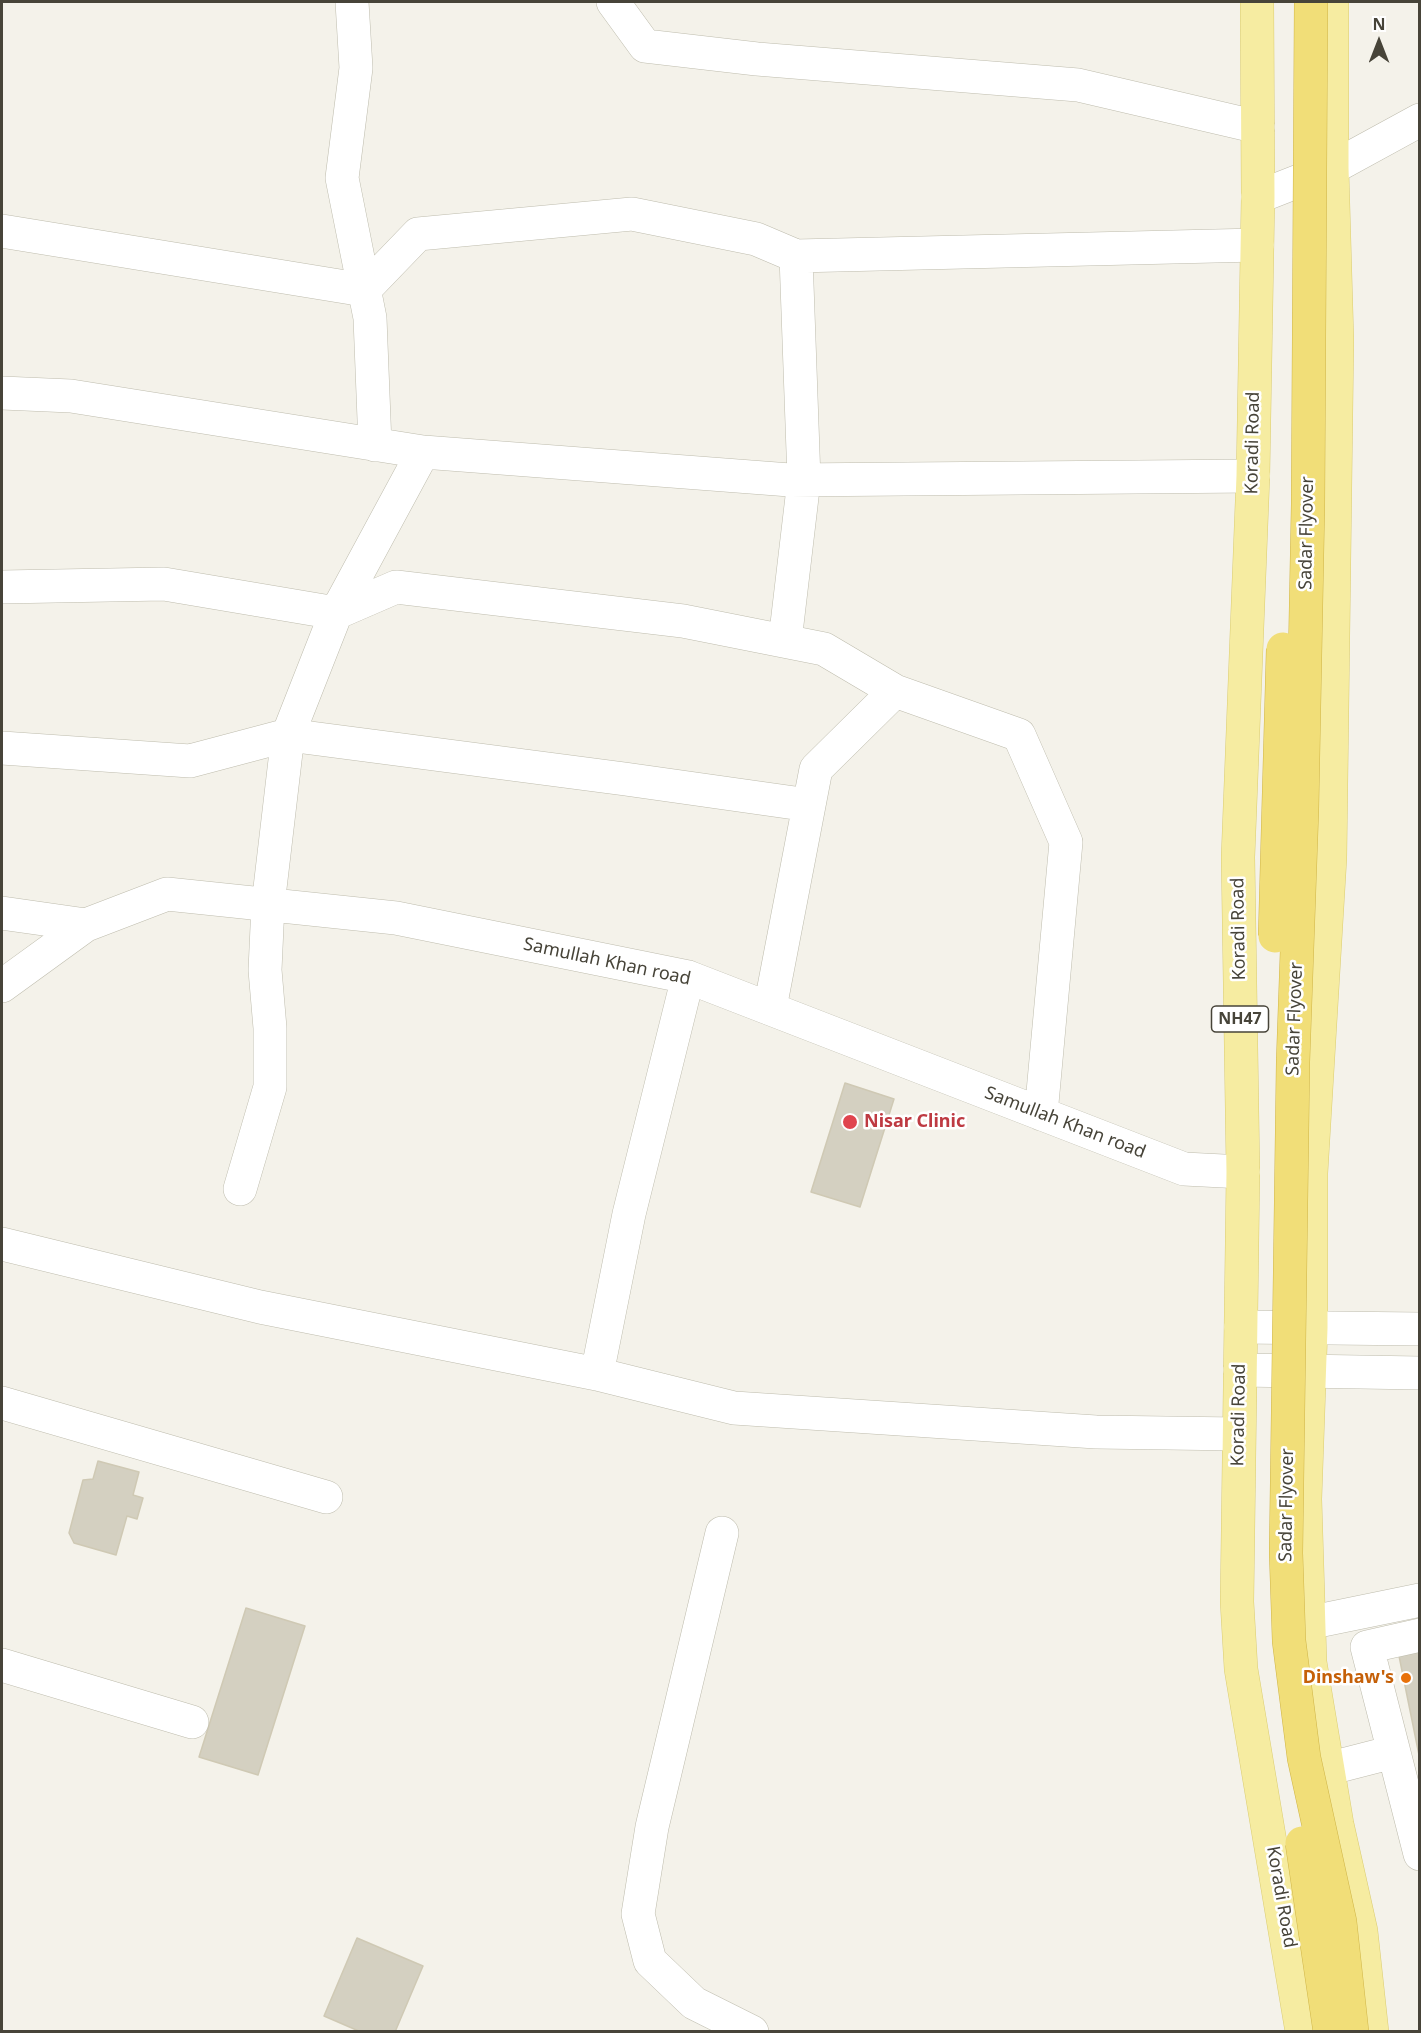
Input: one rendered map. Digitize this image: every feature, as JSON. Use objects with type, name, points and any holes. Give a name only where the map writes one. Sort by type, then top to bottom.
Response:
[{"type":"highway","name":"Sadar Flyover","points":[[1288,2],[1289,385],[1269,1181],[1265,1533],[1271,1652],[1330,2031]]},
{"type":"highway","name":"Sadar Flyover","points":[[1311,2],[1307,527],[1302,809],[1293,1062],[1286,1553],[1289,1641],[1304,1758],[1340,1923],[1369,2031]]},
{"type":"main road","name":"Koradi Road","points":[[1257,2],[1258,197],[1253,476],[1238,857],[1243,1172],[1237,1602],[1242,1669],[1302,2031]]},
{"type":"main road","points":[[1332,2],[1332,168],[1337,340],[1330,858],[1311,1173],[1311,1328],[1305,1499],[1310,1662],[1327,1770],[1361,1931],[1369,2031]]},
{"type":"street","points":[[352,2],[356,68],[342,178],[370,318],[375,445]]},
{"type":"street","points":[[613,2],[645,45],[757,59],[1078,85],[1258,127]]},
{"type":"street","points":[[1258,197],[1332,168],[1419,120]]},
{"type":"street","points":[[364,290],[418,234],[632,214],[756,239],[796,256],[1257,245]]},
{"type":"street","points":[[2,231],[364,290]]},
{"type":"street","points":[[785,641],[804,480],[796,256]]},
{"type":"street","points":[[2,393],[71,396],[423,452],[804,480],[1253,476]]},
{"type":"street","points":[[240,1189],[270,1087],[270,1028],[265,970],[268,905],[288,735],[336,613],[423,452]]},
{"type":"street","points":[[2,587],[164,584],[336,613],[396,587],[683,621],[824,649],[894,691],[1019,735],[1066,842],[1041,1114]]},
{"type":"street","points":[[770,1008],[816,769],[894,691]]},
{"type":"street","points":[[2,748],[189,761],[288,735],[625,779],[809,806]]},
{"type":"street","name":"Samullah Khan road","points":[[2,986],[86,926],[167,894],[396,918],[688,977],[1184,1169],[1243,1172]]},
{"type":"street","points":[[2,913],[86,926]]},
{"type":"street","points":[[597,1374],[629,1214],[688,977]]},
{"type":"street","points":[[2,1244],[260,1307],[597,1374],[734,1408],[1096,1432],[1238,1434]]},
{"type":"street","points":[[1241,1327],[1419,1329]]},
{"type":"street","points":[[1240,1370],[1310,1373],[1419,1373]]},
{"type":"street","points":[[2,1403],[326,1497]]},
{"type":"street","points":[[722,1533],[652,1827],[639,1914],[650,1961],[694,2003],[752,2031]]},
{"type":"street","points":[[1308,1623],[1419,1600]]},
{"type":"street","points":[[1419,1635],[1367,1647],[1419,1854]]},
{"type":"street","points":[[2,1665],[192,1722]]},
{"type":"street","points":[[1327,1770],[1394,1752]]},
{"type":"building","points":[[845,1083],[894,1099],[860,1207],[811,1192]]},
{"type":"building","points":[[98,1461],[139,1472],[133,1495],[143,1498],[137,1519],[127,1516],[116,1555],[74,1543],[69,1533],[83,1480],[93,1479]]},
{"type":"building","points":[[246,1608],[305,1626],[258,1775],[199,1757]]},
{"type":"building","points":[[1420,1641],[1420,1760],[1397,1646]]},
{"type":"building","points":[[357,1938],[423,1966],[395,2032],[361,2032],[324,2016]]},
{"type":"place","name":"Nisar Clinic","points":[[850,1122]]},
{"type":"place","name":"Dinshaw's","points":[[1406,1678]]}]
